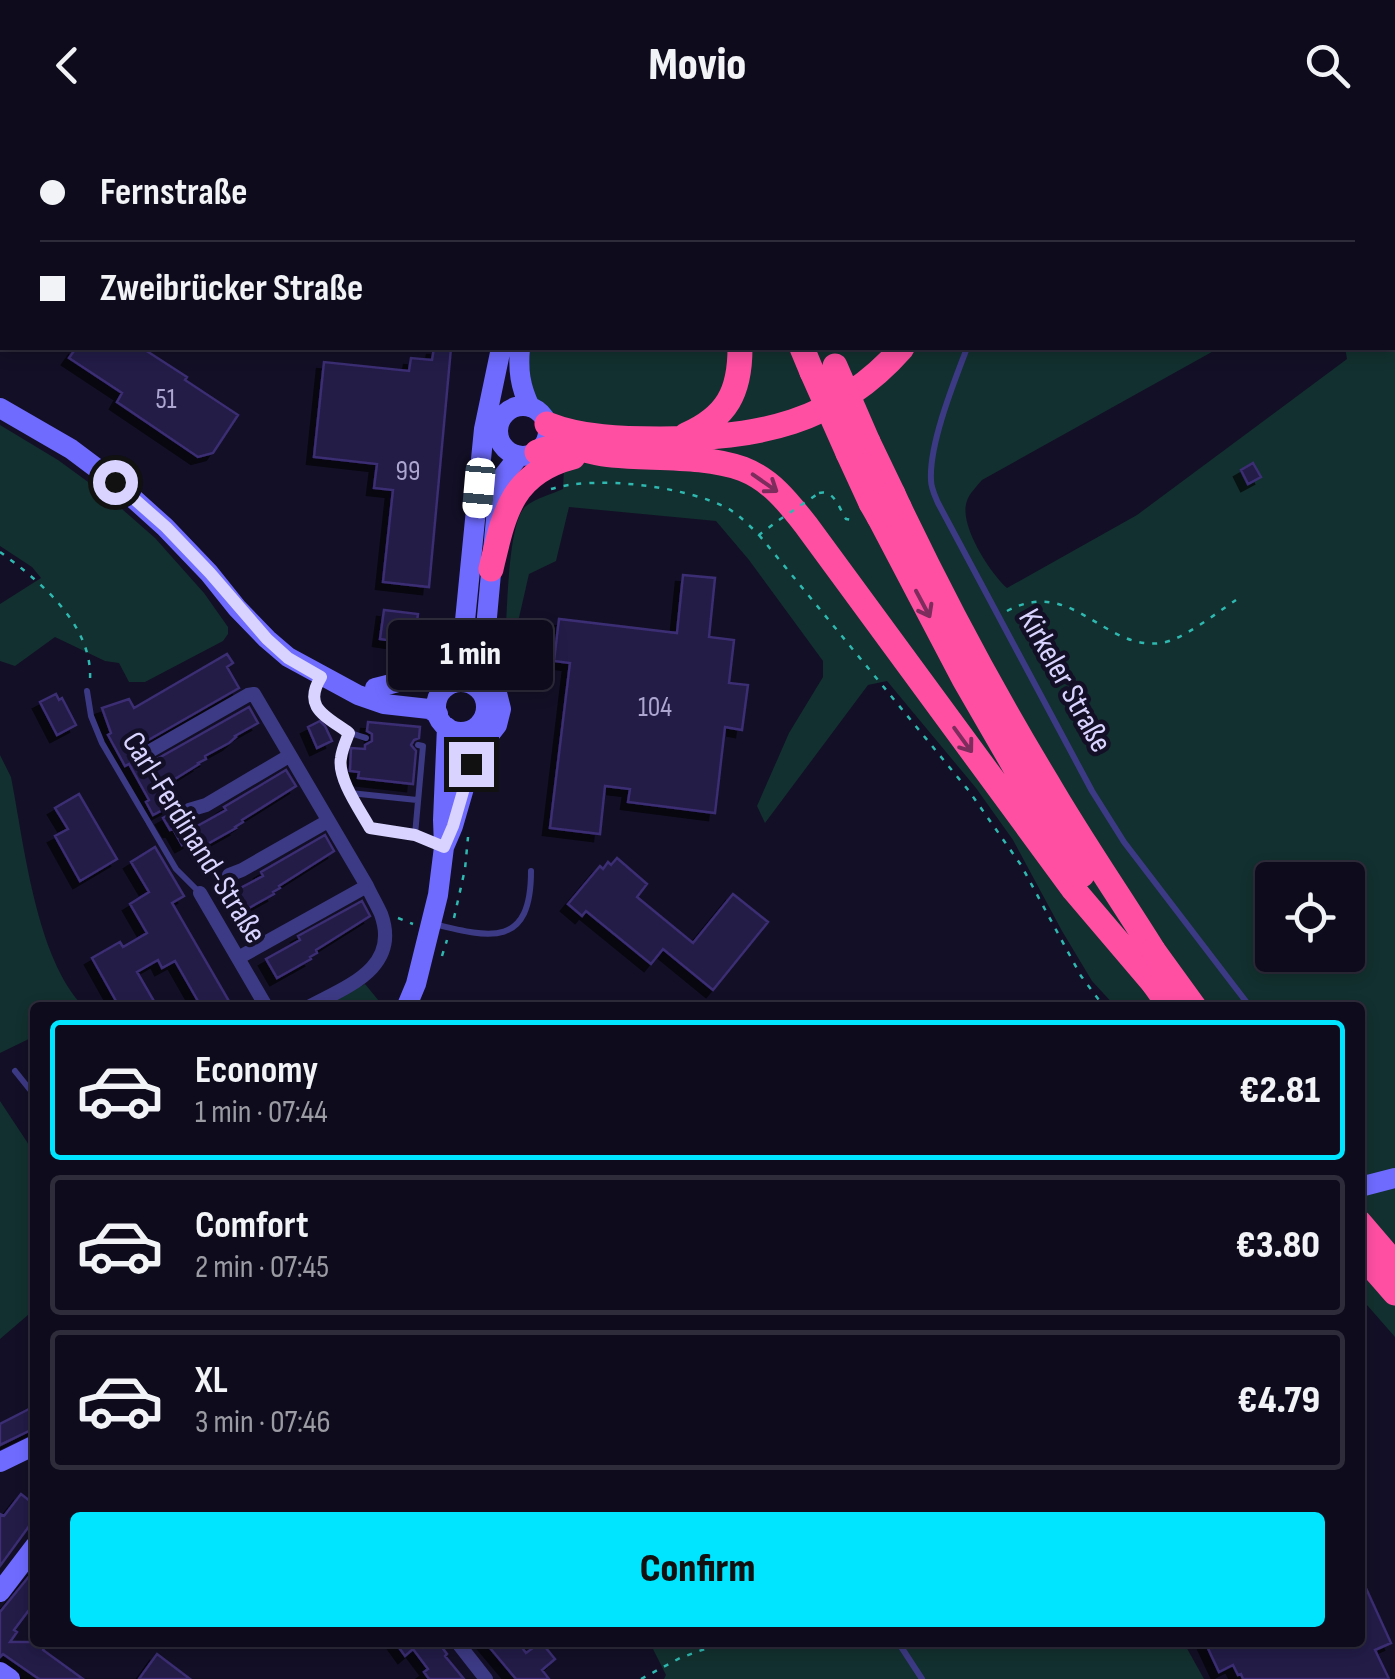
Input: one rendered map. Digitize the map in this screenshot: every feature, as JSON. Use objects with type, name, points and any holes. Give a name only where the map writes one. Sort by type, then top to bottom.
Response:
[{"type":"highway","points":[[677,438],[718,417],[729,402],[740,366],[740,350]]},
{"type":"highway","points":[[539,416],[563,430],[600,436],[725,437],[760,431],[818,413],[854,393],[900,350]]},
{"type":"highway","points":[[825,362],[858,448],[964,679],[1031,795],[1167,1002]]},
{"type":"highway","points":[[528,454],[551,447],[571,447],[593,454],[708,462],[742,468],[764,479],[784,497],[1074,890],[1154,984]]},
{"type":"highway","points":[[491,569],[503,516],[523,484],[540,469],[593,454]]},
{"type":"highway","points":[[885,505],[948,604],[1028,751],[1191,1002]]},
{"type":"highway","points":[[1365,1229],[1395,1264]]},
{"type":"highway","points":[[1365,1259],[1395,1293]]},
{"type":"main road","points":[[503,350],[506,412]]},
{"type":"main road","points":[[474,544],[484,428],[503,350]]},
{"type":"main road","points":[[0,408],[71,449],[115,482],[166,527],[288,658],[381,701],[429,709],[450,724],[479,724],[486,703],[479,690],[478,659],[498,497],[504,476],[546,440],[539,416],[522,390],[520,350]]},
{"type":"main road","points":[[460,830],[462,746],[438,698],[460,671],[474,544],[501,419],[518,406],[539,416]]},
{"type":"main road","points":[[498,435],[506,449],[528,454]]},
{"type":"main road","points":[[381,701],[399,683],[434,665],[447,652],[460,627],[467,598]]},
{"type":"main road","points":[[444,847],[460,830],[471,764],[497,725],[501,709],[486,654],[486,617]]},
{"type":"main road","points":[[381,701],[468,683],[479,690]]},
{"type":"main road","points":[[408,1002],[438,927],[450,724]]},
{"type":"main road","points":[[1365,1179],[1395,1178]]},
{"type":"main road","points":[[0,1462],[30,1447]]},
{"type":"main road","points":[[0,1592],[30,1553]]},
{"type":"main road","points":[[0,1672],[10,1679]]},
{"type":"street","points":[[150,751],[252,694],[382,916],[382,956],[371,970],[317,1002]]},
{"type":"street","points":[[189,810],[206,805],[289,756]]},
{"type":"street","points":[[228,875],[328,821]]},
{"type":"street","points":[[238,958],[367,886]]},
{"type":"street","name":"Carl-Ferdinand-Straße","points":[[200,893],[264,1002]]},
{"type":"street","points":[[461,1647],[486,1679]]},
{"type":"lane","name":"Kirkeler Straße","points":[[966,350],[938,431],[930,483],[938,503],[1092,791],[1124,842],[1246,1002]]},
{"type":"lane","points":[[331,681],[314,690],[314,704],[349,733],[366,738]]},
{"type":"lane","name":"Carl-Ferdinand-Straße","points":[[88,691],[90,716],[102,743],[176,870],[200,893]]},
{"type":"lane","points":[[349,733],[340,768],[370,828],[415,835],[444,847]]},
{"type":"lane","points":[[415,835],[423,746],[418,745]]},
{"type":"lane","points":[[350,792],[417,800]]},
{"type":"lane","points":[[438,927],[496,934],[509,931],[520,922],[530,904],[532,871]]},
{"type":"lane","points":[[15,1071],[30,1090]]},
{"type":"lane","points":[[901,1647],[922,1679]]},
{"type":"path","points":[[544,491],[570,483],[649,486],[729,510],[760,535],[968,790],[1021,865],[1081,976],[1100,1002]]},
{"type":"path","points":[[760,535],[820,493]]},
{"type":"path","points":[[0,552],[49,592],[72,621],[88,656],[88,691]]},
{"type":"path","points":[[997,617],[1023,602],[1051,602],[1076,610],[1114,632],[1158,644],[1180,636],[1236,600]]},
{"type":"path","points":[[440,960],[438,927],[464,869],[460,830]]},
{"type":"path","points":[[382,916],[438,927]]},
{"type":"path","points":[[641,1679],[710,1647]]},
{"type":"green space","points":[[527,350],[1215,350],[982,480],[971,493],[965,511],[971,535],[984,560],[1007,588],[1137,515],[1347,359],[1345,350],[1395,350],[1395,1337],[1365,1303],[1365,1002],[1111,1002],[1092,981],[1013,840],[976,788],[887,681],[868,685],[765,823],[757,806],[789,733],[823,677],[823,661],[716,521],[569,507],[556,561],[529,574],[513,644],[505,648],[512,550],[520,515],[530,503],[563,489],[566,427],[529,390]]},
{"type":"green space","points":[[0,425],[58,460],[155,538],[204,593],[228,627],[223,641],[145,682],[129,682],[119,663],[105,661],[55,637],[15,666],[0,661],[0,604],[41,578],[32,567],[0,546]]},
{"type":"green space","points":[[0,755],[11,777],[43,931],[54,960],[80,1002],[30,1002],[30,1038],[0,1053]]},
{"type":"green space","points":[[365,984],[379,1001],[379,1002],[333,1002]]},
{"type":"green space","points":[[0,1101],[30,1146],[30,1313],[0,1339]]},
{"type":"green space","points":[[652,1647],[1186,1647],[1204,1679],[664,1679],[666,1675]]},
{"type":"building","points":[[75,350],[145,350],[238,415],[213,453],[198,457],[117,402],[122,393],[69,358]]},
{"type":"building","points":[[434,350],[451,350],[429,587],[383,582],[393,490],[374,488],[377,464],[314,457],[324,362],[409,371],[411,358],[432,360]]},
{"type":"building","points":[[1253,463],[1261,477],[1248,484],[1241,470]]},
{"type":"building","points":[[683,575],[715,578],[709,637],[734,640],[729,683],[748,685],[742,730],[725,727],[715,813],[628,802],[630,789],[605,786],[600,834],[550,828],[570,663],[554,661],[559,619],[677,633]]},
{"type":"building","points":[[384,610],[418,614],[414,644],[380,639]]},
{"type":"building","points":[[227,654],[233,663],[227,667],[239,688],[145,742],[140,755],[146,761],[155,760],[249,707],[258,723],[159,789],[168,807],[153,815],[129,764],[125,766],[108,735],[111,733],[102,708],[129,699],[134,708]]},
{"type":"building","points":[[56,694],[76,725],[57,735],[40,702]]},
{"type":"building","points":[[320,721],[332,741],[317,748],[308,727]]},
{"type":"building","points":[[368,722],[420,727],[419,738],[411,745],[416,751],[413,784],[358,778],[359,772],[350,771],[351,748],[365,749],[372,741]]},
{"type":"building","points":[[286,770],[296,786],[202,847],[192,829]]},
{"type":"building","points":[[79,794],[117,859],[80,881],[55,836],[68,829],[55,808]]},
{"type":"building","points":[[177,810],[193,839],[182,845],[163,818]]},
{"type":"building","points":[[325,835],[334,851],[240,913],[229,894]]},
{"type":"building","points":[[155,847],[184,896],[172,903],[230,1002],[199,1002],[175,961],[162,968],[158,960],[137,972],[154,1002],[117,1002],[92,958],[147,933],[130,904],[149,892],[131,862]]},
{"type":"building","points":[[617,858],[647,884],[637,897],[693,943],[733,894],[768,922],[713,990],[663,949],[651,964],[586,911],[582,916],[568,904],[600,866],[603,869]]},
{"type":"building","points":[[362,901],[370,916],[316,950],[311,959],[277,978],[266,959],[300,940],[298,936]]},
{"type":"building","points":[[30,1409],[30,1430],[0,1445],[0,1424]]},
{"type":"building","points":[[21,1494],[30,1501],[30,1525],[0,1566],[0,1514],[4,1516]]},
{"type":"building","points":[[30,1575],[30,1609],[10,1642],[45,1647],[43,1650],[83,1679],[39,1679],[3,1654],[0,1657],[0,1612]]},
{"type":"building","points":[[1365,1586],[1391,1643],[1375,1650],[1389,1679],[1243,1679],[1233,1665],[1219,1672],[1207,1647],[1365,1647]]},
{"type":"building","points":[[399,1647],[442,1647],[464,1679],[429,1679],[424,1672],[428,1669],[413,1649],[405,1656]]},
{"type":"building","points":[[489,1647],[522,1647],[526,1653],[534,1647],[545,1647],[555,1659],[542,1670],[549,1679],[516,1679]]},
{"type":"building","points":[[157,1654],[190,1679],[139,1679]]},
{"type":"route","points":[[115,482],[166,527],[267,639],[288,658],[321,677],[314,690],[314,704],[349,733],[340,768],[370,828],[415,835],[444,847],[471,764]]}]
